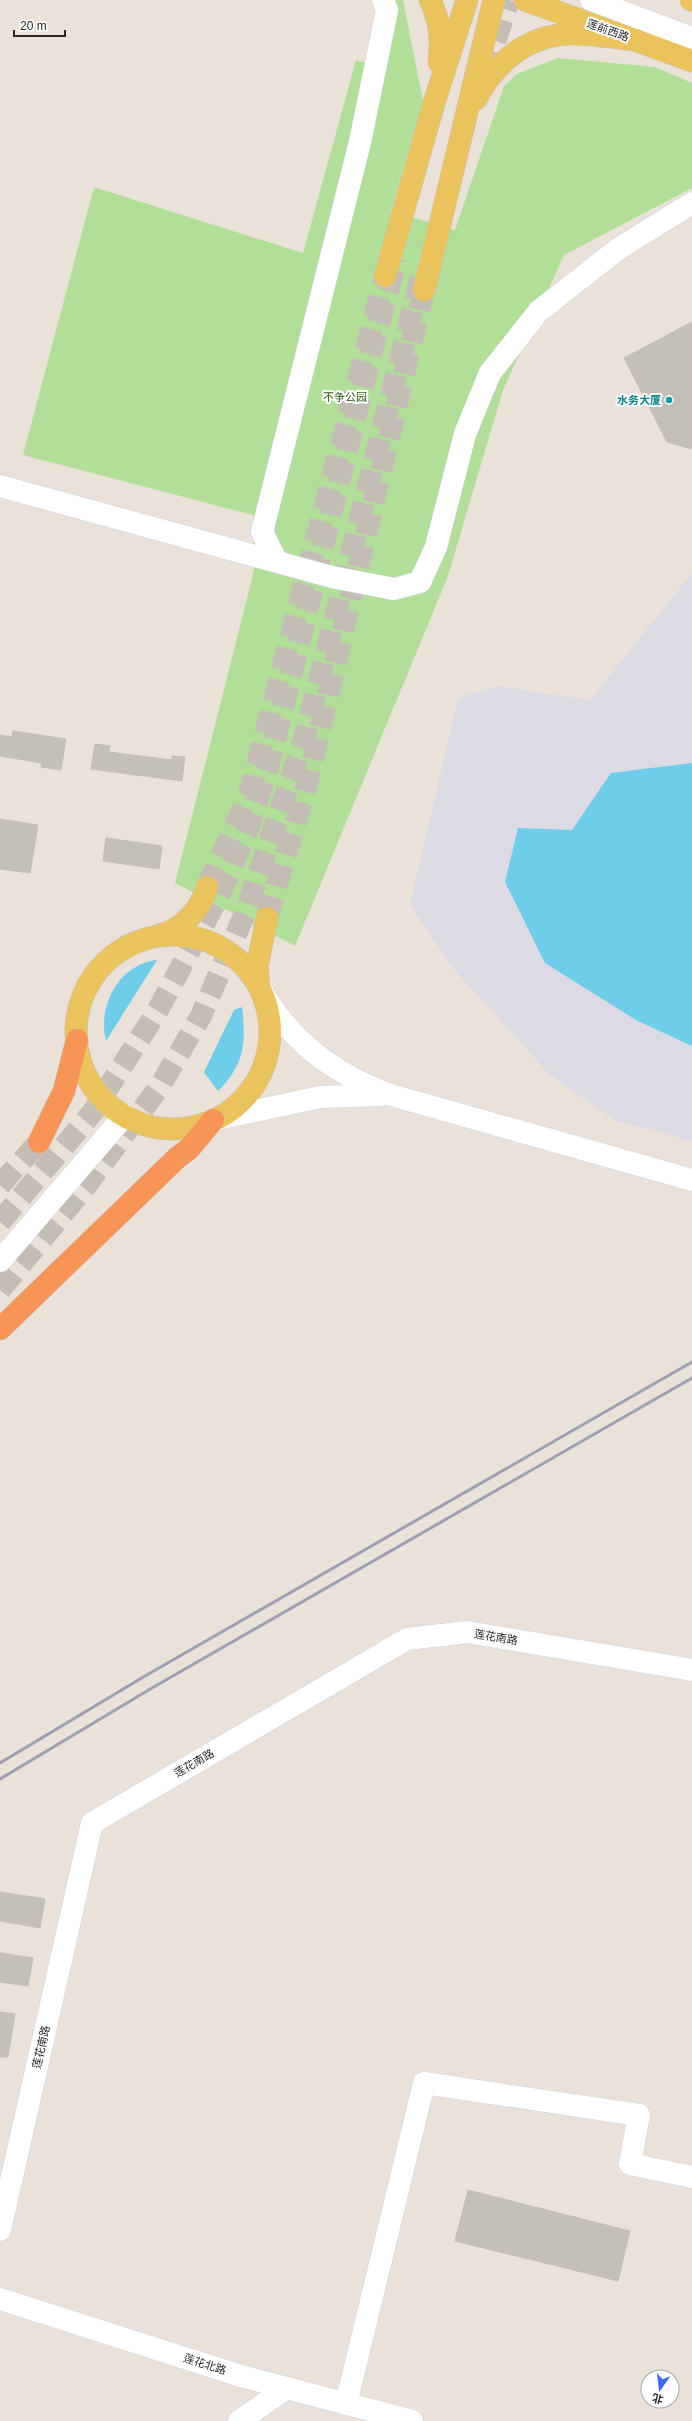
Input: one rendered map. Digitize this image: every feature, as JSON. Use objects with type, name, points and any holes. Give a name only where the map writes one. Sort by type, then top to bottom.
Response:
[{"type":"highway","points":[[39,1142],[64,1091],[77,1040]]},
{"type":"highway","points":[[0,1329],[178,1157],[189,1149],[214,1120]]},
{"type":"main road","points":[[430,0],[437,14],[442,39],[434,104]]},
{"type":"main road","points":[[385,276],[434,104],[468,0]]},
{"type":"main road","points":[[424,290],[494,0]]},
{"type":"main road","name":"莲前西路","points":[[525,0],[692,61]]},
{"type":"main road","points":[[466,118],[480,91],[502,62],[523,47],[548,38],[569,34],[636,40]]},
{"type":"main road","points":[[207,887],[196,910],[169,933],[131,945],[114,955],[92,979],[84,995],[78,1014],[77,1040],[85,1071],[94,1087],[104,1099],[125,1114],[142,1123],[159,1128],[185,1128],[214,1120],[242,1101],[261,1074],[270,1041],[270,1023],[268,1008],[260,986],[257,967],[259,949],[268,918]]},
{"type":"main road","points":[[158,936],[189,936],[219,947],[239,960],[260,986]]},
{"type":"street","points":[[277,562],[262,532],[360,142],[387,10],[383,0]]},
{"type":"street","points":[[591,0],[692,38]]},
{"type":"street","points":[[0,486],[332,577],[394,589],[420,582],[436,547],[465,434],[490,373],[538,310],[618,249],[692,203]]},
{"type":"street","points":[[260,986],[273,1012],[291,1033],[325,1062],[371,1088],[391,1095],[692,1180]]},
{"type":"street","points":[[214,1120],[320,1097],[391,1095]]},
{"type":"street","points":[[0,1261],[125,1114]]},
{"type":"street","name":"莲花南路","points":[[0,2230],[92,1824],[406,1639],[467,1632],[692,1670]]},
{"type":"street","points":[[346,2404],[424,2083],[639,2115],[630,2164],[692,2177]]},
{"type":"street","name":"莲花北路","points":[[0,2299],[241,2376],[412,2421]]},
{"type":"street","points":[[239,2421],[287,2388]]},
{"type":"shaded area","points":[[692,573],[692,1141],[616,1121],[550,1075],[451,966],[410,905],[458,698],[499,686],[590,700]]},
{"type":"green space","name":"不争公园","points":[[384,0],[403,0],[423,101],[391,211],[455,230],[504,86],[517,74],[558,58],[655,67],[692,83],[692,188],[564,255],[503,390],[448,576],[295,946],[175,883],[254,571],[253,515],[23,455],[94,187],[303,253],[356,60],[387,69]]},
{"type":"water","points":[[692,763],[692,1046],[636,1020],[545,963],[505,882],[518,828],[572,830],[611,773]]},
{"type":"water","points":[[157,960],[106,1041],[104,1028],[105,1014],[108,1001],[114,989],[122,978],[132,969],[144,963]]},
{"type":"water","points":[[242,1007],[244,1031],[242,1052],[234,1071],[218,1091],[204,1072],[234,1010]]},
{"type":"building","name":"水务大厦","points":[[692,322],[692,449],[667,442],[624,358]]},
{"type":"building","points":[[13,731],[66,739],[61,770],[41,767],[42,763],[0,756],[0,735],[12,737]]},
{"type":"building","points":[[95,744],[110,746],[109,752],[172,760],[172,756],[185,757],[182,781],[91,769]]},
{"type":"building","points":[[0,819],[38,825],[30,873],[0,869]]},
{"type":"building","points":[[106,838],[162,846],[159,869],[103,861]]},
{"type":"building","points":[[0,1892],[45,1899],[40,1928],[0,1921]]},
{"type":"building","points":[[0,1953],[33,1958],[28,1986],[0,1982]]},
{"type":"building","points":[[0,2012],[15,2014],[8,2057],[0,2057]]},
{"type":"building","points":[[468,2190],[630,2231],[618,2281],[455,2241]]},
{"type":"tunnel","points":[[485,72],[509,0]]},
{"type":"tunnel","points":[[0,1222],[92,1113],[158,1010],[221,892],[249,827],[268,767],[373,345],[397,258]]},
{"type":"tunnel","points":[[0,1290],[85,1187],[160,1086],[201,1016],[246,911],[304,739],[423,269]]},
{"type":"tunnel","points":[[207,887],[249,795],[385,276]]},
{"type":"tunnel","points":[[267,918],[306,788],[424,290]]},
{"type":"tunnel","points":[[0,1185],[39,1142]]},
{"type":"railway","points":[[0,1763],[145,1676],[692,1362]]},
{"type":"railway","points":[[0,1779],[152,1688],[692,1378]]},
{"type":"place","name":"水务大厦","points":[[669,400]]}]
